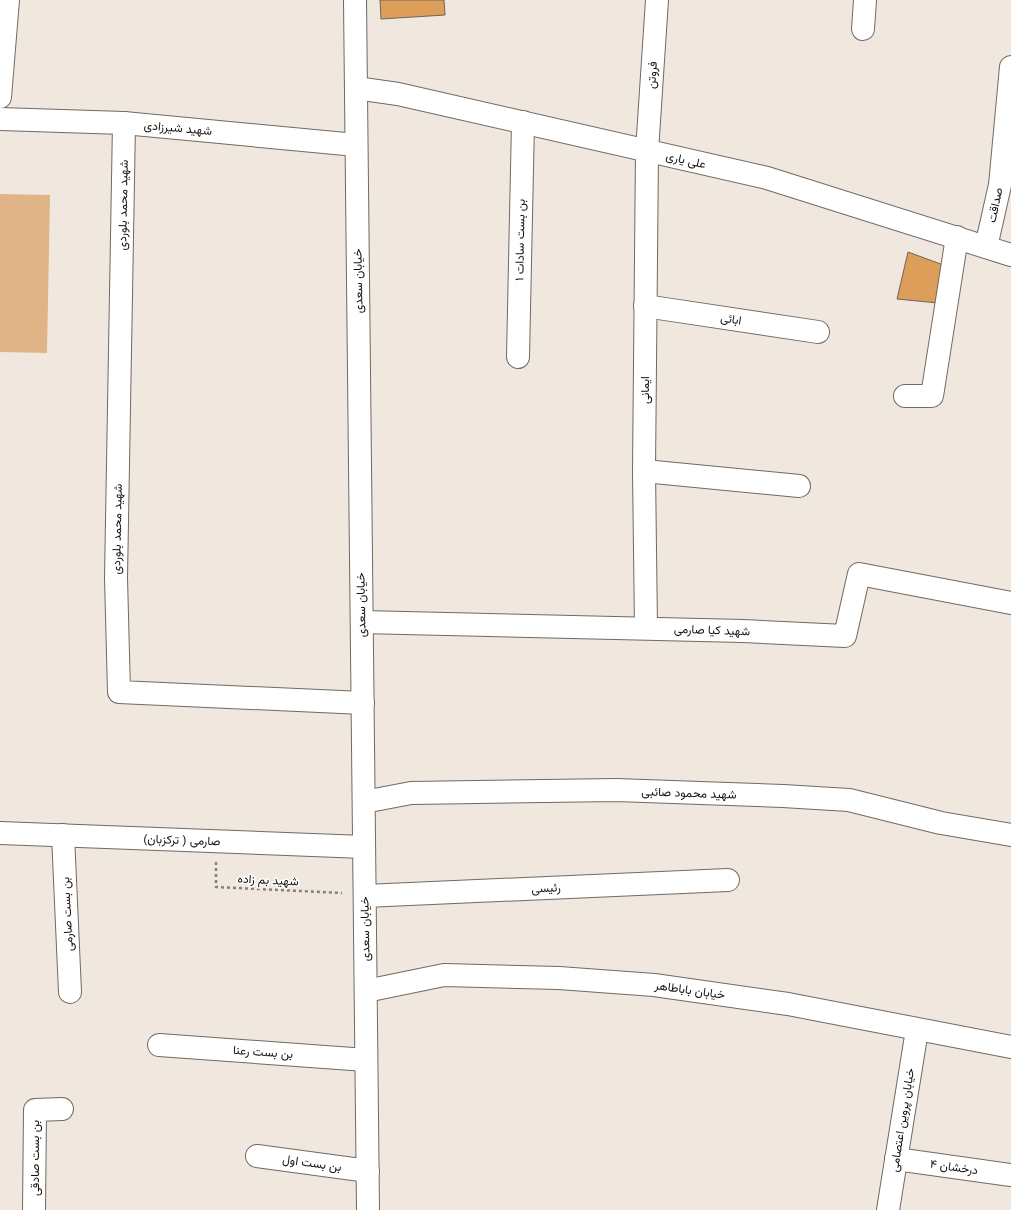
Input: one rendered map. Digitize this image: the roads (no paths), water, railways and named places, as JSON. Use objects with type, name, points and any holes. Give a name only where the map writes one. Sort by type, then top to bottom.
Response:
[{"type":"street","points":[[0,97],[8,0]]},
{"type":"street","name":"خیابان سعدی","points":[[355,0],[368,1210]]},
{"type":"street","name":"فروتن","points":[[646,151],[657,0]]},
{"type":"street","points":[[863,29],[866,0]]},
{"type":"street","name":"صداقت","points":[[986,247],[1000,185],[1011,67]]},
{"type":"street","name":"علی یاری","points":[[356,88],[398,94],[767,178],[1011,255]]},
{"type":"street","name":"شهید شیرزادی","points":[[0,119],[124,123],[356,145]]},
{"type":"street","name":"بن بست سادات ۱","points":[[518,357],[523,122]]},
{"type":"street","name":"شهید محمد بلوردی","points":[[124,123],[116,578],[119,692],[362,703]]},
{"type":"street","name":"ایمانی","points":[[646,151],[644,472],[646,628]]},
{"type":"street","points":[[905,396],[932,396],[957,237]]},
{"type":"street","name":"ابائی","points":[[645,306],[818,332]]},
{"type":"street","points":[[644,472],[800,486]]},
{"type":"street","name":"شهید کیا صارمی","points":[[362,622],[646,628],[845,636],[859,574],[1011,603]]},
{"type":"street","name":"شهید محمود صائبی","points":[[364,802],[411,793],[616,790],[783,796],[849,800],[941,823],[1011,835]]},
{"type":"street","name":"صارمی ( ترکزبان)","points":[[0,833],[364,847]]},
{"type":"street","name":"بن بست صارمی","points":[[63,836],[70,992]]},
{"type":"street","name":"رئیسی","points":[[365,895],[728,880]]},
{"type":"street","name":"خیابان باباطاهر","points":[[366,991],[444,975],[567,978],[654,985],[788,1004],[1011,1047]]},
{"type":"street","name":"خیابان پروین اعتصامی","points":[[888,1210],[917,1030]]},
{"type":"street","name":"بن بست رعنا","points":[[159,1045],[366,1060]]},
{"type":"street","name":"بن بست صادقی","points":[[34,1210],[35,1110],[62,1109]]},
{"type":"street","name":"بن بست اول","points":[[257,1156],[368,1171]]},
{"type":"street","name":"درخشان ۴","points":[[896,1158],[1011,1175]]}]
